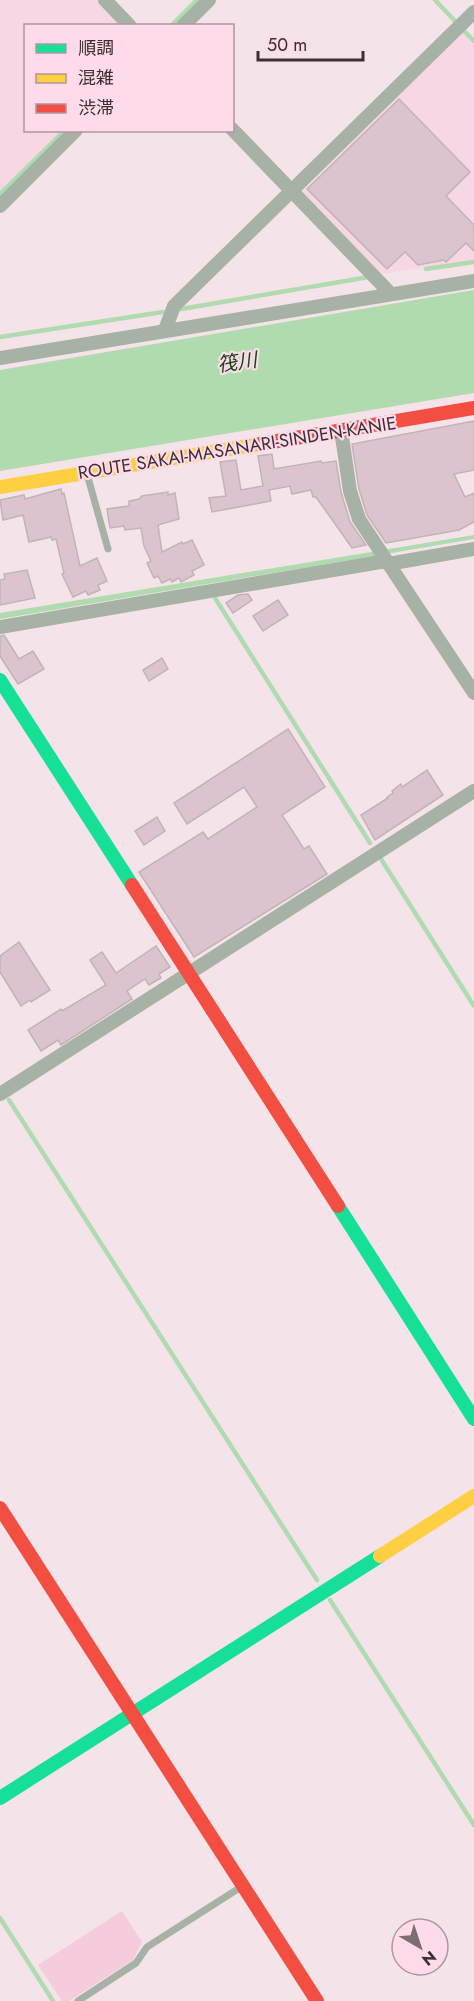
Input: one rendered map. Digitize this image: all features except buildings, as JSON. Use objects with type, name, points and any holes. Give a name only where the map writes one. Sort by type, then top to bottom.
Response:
[{"type":"street","points":[[105,0],[128,24]]},
{"type":"street","points":[[185,24],[209,0]]},
{"type":"street","points":[[165,330],[174,306],[474,12]]},
{"type":"street","points":[[234,131],[391,294]]},
{"type":"street","points":[[0,206],[74,132]]},
{"type":"street","points":[[0,358],[474,281]]},
{"type":"street","name":"ROUTE SAKAI-MASANARI-SINDEN-KANIE","points":[[0,487],[474,408]]},
{"type":"street","points":[[341,430],[350,491],[359,519],[474,693]]},
{"type":"street","points":[[0,627],[384,558],[474,549]]},
{"type":"street","points":[[0,680],[474,1419]]},
{"type":"street","points":[[0,1094],[474,791]]},
{"type":"street","points":[[0,1798],[474,1496]]},
{"type":"street","points":[[0,1508],[317,2001]]},
{"type":"lane","points":[[87,473],[108,549]]},
{"type":"lane","points":[[78,2001],[136,1963],[147,1947],[243,1886]]},
{"type":"shaded area","points":[[0,0],[97,0],[122,24],[24,24],[24,132],[59,132],[0,190]]},
{"type":"shaded area","points":[[462,32],[474,44],[474,260],[382,274],[302,192]]},
{"type":"shaded area","points":[[122,1911],[142,1942],[133,1960],[69,2001],[62,2001],[38,1965]]},
{"type":"water","name":"筏川","points":[[474,290],[474,393],[0,471],[0,370]]},
{"type":"water","points":[[474,535],[474,539],[0,619],[0,613]]},
{"type":"waterway","points":[[173,24],[197,0]]},
{"type":"waterway","points":[[435,0],[455,21]]},
{"type":"waterway","points":[[464,31],[474,41]]},
{"type":"waterway","points":[[0,194],[63,132]]},
{"type":"waterway","points":[[426,269],[474,262]]},
{"type":"waterway","points":[[181,309],[369,277]]},
{"type":"waterway","points":[[0,337],[163,312]]},
{"type":"waterway","points":[[215,598],[370,843]]},
{"type":"waterway","points":[[381,859],[474,1006]]},
{"type":"waterway","points":[[9,1100],[317,1580]]},
{"type":"waterway","points":[[330,1600],[474,1825]]},
{"type":"waterway","points":[[0,1918],[53,2001]]},
{"type":"traffic: fast","points":[[0,680],[132,885]]},
{"type":"traffic: fast","points":[[338,1206],[474,1419]]},
{"type":"traffic: fast","points":[[0,1798],[380,1556]]},
{"type":"traffic: slow","points":[[0,487],[260,444]]},
{"type":"traffic: slow","points":[[380,1556],[474,1496]]},
{"type":"traffic: jam","points":[[260,444],[474,408]]},
{"type":"traffic: jam","points":[[132,885],[338,1206]]},
{"type":"traffic: jam","points":[[0,1508],[317,2001]]}]
